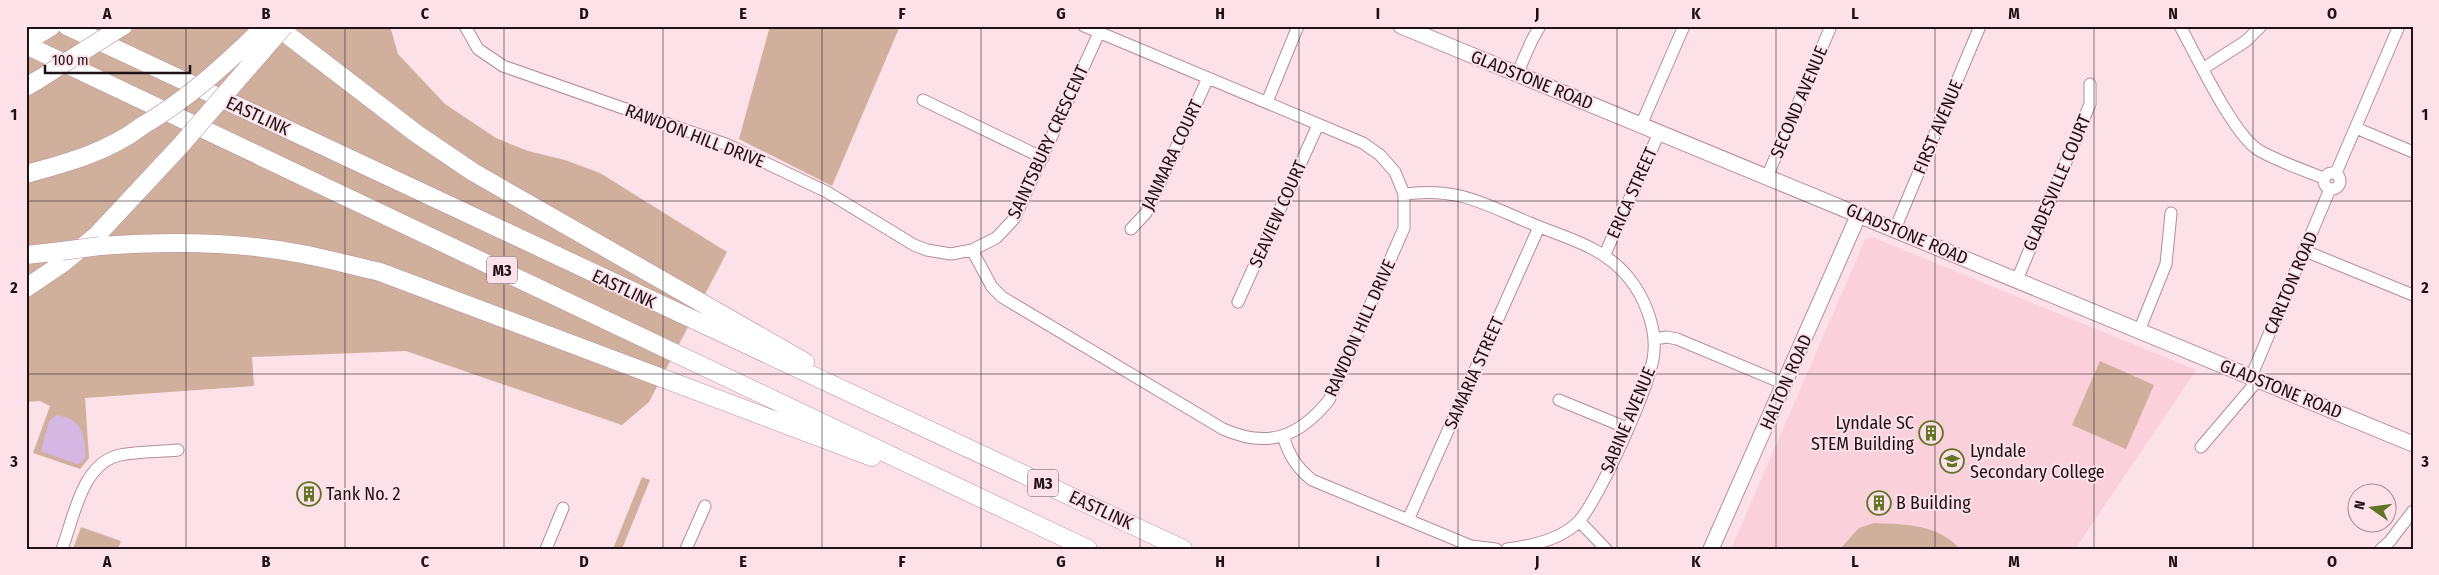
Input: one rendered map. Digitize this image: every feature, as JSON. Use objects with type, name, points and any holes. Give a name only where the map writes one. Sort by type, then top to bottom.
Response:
[{"type":"highway","points":[[26,44],[52,26]]},
{"type":"highway","name":"EASTLINK","points":[[67,26],[716,332],[1183,549]]},
{"type":"highway","points":[[26,87],[122,26]]},
{"type":"highway","points":[[26,174],[80,160],[131,134],[202,85],[264,26]]},
{"type":"highway","points":[[276,26],[417,134],[473,172],[904,418]]},
{"type":"highway","points":[[26,288],[63,263],[97,235],[181,145],[284,26]]},
{"type":"highway","name":"EASTLINK","points":[[26,44],[812,416],[957,488],[1088,549]]},
{"type":"highway","points":[[26,255],[154,242],[260,248],[301,253],[380,272],[957,488]]},
{"type":"main road","name":"GLADSTONE ROAD","points":[[1401,26],[2413,444]]},
{"type":"main road","name":"HALTON ROAD","points":[[1711,549],[1859,214]]},
{"type":"street","name":"RAWDON HILL DRIVE","points":[[465,26],[478,49],[503,66],[728,145],[827,192],[914,245],[940,253],[959,253]]},
{"type":"street","name":"RAWDON HILL DRIVE","points":[[972,250],[992,287],[1002,296],[1206,419],[1241,437],[1261,440],[1283,436],[1307,424],[1329,400],[1404,228],[1404,194],[1395,172],[1380,155],[1363,144],[1084,26]]},
{"type":"street","points":[[1267,102],[1298,26]]},
{"type":"street","points":[[1517,74],[1540,26]]},
{"type":"street","points":[[1641,125],[1684,26]]},
{"type":"street","name":"SECOND AVENUE","points":[[1767,178],[1831,26]]},
{"type":"street","name":"FIRST AVENUE","points":[[1895,229],[1980,26]]},
{"type":"street","points":[[2180,26],[2232,121],[2248,142],[2260,151],[2324,178]]},
{"type":"street","points":[[2204,68],[2238,47],[2261,26]]},
{"type":"street","points":[[2336,173],[2399,26]]},
{"type":"street","name":"SAINTSBURY CRESCENT","points":[[959,253],[972,250],[996,238],[1014,219],[1099,33]]},
{"type":"street","name":"JANMARA COURT","points":[[1131,229],[1146,213],[1208,78]]},
{"type":"street","name":"GLADESVILLE COURT","points":[[2017,280],[2090,104],[2090,84]]},
{"type":"street","points":[[923,100],[1042,158]]},
{"type":"street","name":"SEAVIEW COURT","points":[[1238,302],[1318,125]]},
{"type":"street","points":[[2356,128],[2413,152]]},
{"type":"street","name":"ERICA STREET","points":[[1605,254],[1659,133]]},
{"type":"street","points":[[2324,178],[2329,173],[2336,173]]},
{"type":"street","points":[[2324,178],[2325,185],[2330,189],[2336,189],[2340,185],[2340,178],[2336,173]]},
{"type":"street","name":"CARLTON ROAD","points":[[2201,447],[2254,378],[2330,189]]},
{"type":"street","name":"SABINE AVENUE","points":[[1404,194],[1430,191],[1456,193],[1605,254],[1629,278],[1645,305],[1654,339],[1654,359],[1650,376],[1595,496],[1579,521],[1555,536],[1534,546],[1507,549]]},
{"type":"street","points":[[2139,331],[2166,264],[2171,213]]},
{"type":"street","name":"SAMARIA STREET","points":[[1408,520],[1539,227]]},
{"type":"street","points":[[2305,251],[2413,295]]},
{"type":"street","points":[[1654,339],[1667,337],[1677,339],[1785,384]]},
{"type":"street","points":[[1559,400],[1627,428]]},
{"type":"street","points":[[1283,436],[1289,455],[1298,467],[1312,480],[1471,546],[1496,549]]},
{"type":"street","points":[[62,549],[88,478],[101,463],[121,455],[178,450]]},
{"type":"street","points":[[686,549],[705,506]]},
{"type":"street","points":[[546,549],[563,508]]},
{"type":"street","points":[[2381,549],[2390,541],[2413,511]]},
{"type":"street","points":[[1579,521],[1606,549]]},
{"type":"shaded area","points":[[26,26],[390,26],[398,54],[445,104],[496,138],[528,151],[565,160],[600,173],[727,252],[649,402],[622,425],[406,351],[252,357],[254,386],[85,398],[89,458],[80,469],[33,453],[50,406],[40,401],[26,402]]},
{"type":"shaded area","points":[[770,26],[900,26],[832,186],[739,139]]},
{"type":"shaded area","name":"Lyndale Secondary College","points":[[1872,237],[2196,370],[2075,549],[1731,549],[1865,240]]},
{"type":"shaded area","points":[[2100,361],[2154,385],[2126,449],[2072,425]]},
{"type":"shaded area","points":[[56,415],[72,420],[80,428],[83,434],[86,457],[81,463],[76,464],[41,451],[49,421]]},
{"type":"shaded area","points":[[642,477],[650,480],[622,549],[613,549]]},
{"type":"shaded area","points":[[1874,523],[1909,525],[1931,530],[1942,535],[1960,549],[1840,549],[1859,528]]},
{"type":"shaded area","points":[[81,527],[121,541],[118,549],[73,549]]},
{"type":"place","name":"Lyndale SC STEM Building","points":[[1931,433]]},
{"type":"place","name":"Lyndale Secondary College","points":[[1952,461]]},
{"type":"place","name":"Tank No. 2","points":[[309,494]]},
{"type":"place","name":"B Building","points":[[1879,503]]}]
